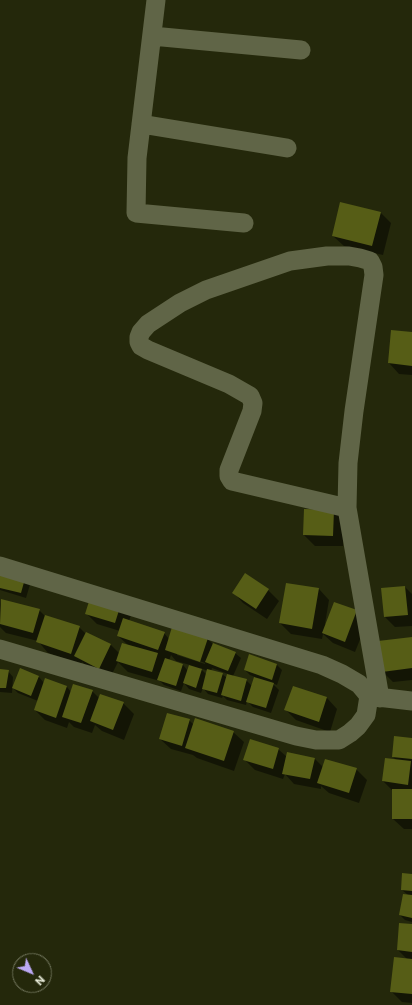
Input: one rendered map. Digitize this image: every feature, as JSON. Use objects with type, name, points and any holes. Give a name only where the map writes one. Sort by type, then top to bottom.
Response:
[{"type":"street","points":[[156,0],[137,158],[136,213],[244,223]]},
{"type":"street","points":[[152,36],[301,50]]},
{"type":"street","points":[[141,124],[287,148]]},
{"type":"street","points":[[0,649],[296,736],[316,740],[339,740],[358,726],[366,714],[374,697],[347,508],[348,463],[374,275],[373,267],[370,261],[355,257],[335,256],[290,261],[206,290],[180,303],[148,324],[141,332],[139,337],[141,346],[229,384],[250,396],[253,403],[252,411],[229,470],[229,476],[232,481],[347,508]]},
{"type":"street","points":[[0,566],[322,665],[359,684],[374,697],[412,701]]},
{"type":"building","points":[[340,202],[381,212],[372,246],[332,236]]},
{"type":"building","points":[[391,330],[412,332],[412,366],[388,363]]},
{"type":"building","points":[[304,509],[334,510],[333,536],[303,535]]},
{"type":"building","points":[[0,568],[26,575],[21,593],[0,588]]},
{"type":"building","points":[[245,573],[269,589],[256,609],[232,593]]},
{"type":"building","points":[[286,583],[319,588],[312,629],[279,623]]},
{"type":"building","points":[[405,586],[408,615],[384,617],[381,588]]},
{"type":"building","points":[[91,595],[121,604],[115,623],[85,614]]},
{"type":"building","points":[[1,599],[40,609],[33,633],[0,624]]},
{"type":"building","points":[[334,602],[357,610],[345,642],[322,633]]},
{"type":"building","points":[[45,615],[80,626],[71,654],[36,642]]},
{"type":"building","points":[[123,618],[165,632],[158,650],[117,636]]},
{"type":"building","points":[[172,627],[208,638],[200,662],[165,650]]},
{"type":"building","points":[[86,632],[111,644],[99,669],[74,656]]},
{"type":"building","points":[[412,637],[412,668],[382,672],[378,641]]},
{"type":"building","points":[[122,643],[158,653],[152,672],[116,661]]},
{"type":"building","points":[[213,643],[236,652],[228,671],[205,662]]},
{"type":"building","points":[[249,654],[277,664],[272,680],[244,670]]},
{"type":"building","points":[[165,658],[183,664],[176,686],[157,680]]},
{"type":"building","points":[[189,665],[202,669],[196,688],[183,683]]},
{"type":"building","points":[[20,668],[39,676],[31,696],[12,688]]},
{"type":"building","points":[[0,669],[9,670],[6,688],[0,688]]},
{"type":"building","points":[[207,669],[223,673],[217,693],[202,689]]},
{"type":"building","points":[[227,674],[247,679],[241,701],[221,695]]},
{"type":"building","points":[[254,677],[274,683],[266,708],[246,702]]},
{"type":"building","points":[[45,678],[67,686],[56,718],[34,710]]},
{"type":"building","points":[[73,684],[93,690],[81,723],[62,717]]},
{"type":"building","points":[[293,686],[327,697],[319,722],[284,710]]},
{"type":"building","points":[[100,694],[124,702],[113,730],[90,721]]},
{"type":"building","points":[[167,713],[190,719],[182,746],[159,739]]},
{"type":"building","points":[[195,718],[234,731],[224,761],[185,748]]},
{"type":"building","points":[[394,736],[412,738],[412,759],[392,757]]},
{"type":"building","points":[[250,739],[279,748],[273,769],[243,760]]},
{"type":"building","points":[[287,752],[315,758],[310,779],[282,774]]},
{"type":"building","points":[[385,758],[411,761],[408,785],[382,781]]},
{"type":"building","points":[[325,759],[357,768],[349,793],[317,783]]},
{"type":"building","points":[[392,789],[412,789],[412,819],[392,819]]},
{"type":"building","points":[[402,873],[412,874],[412,891],[401,890]]},
{"type":"building","points":[[403,894],[412,895],[412,918],[399,915]]},
{"type":"building","points":[[399,923],[412,924],[412,952],[397,950]]},
{"type":"building","points":[[394,957],[412,959],[412,994],[390,992]]}]
